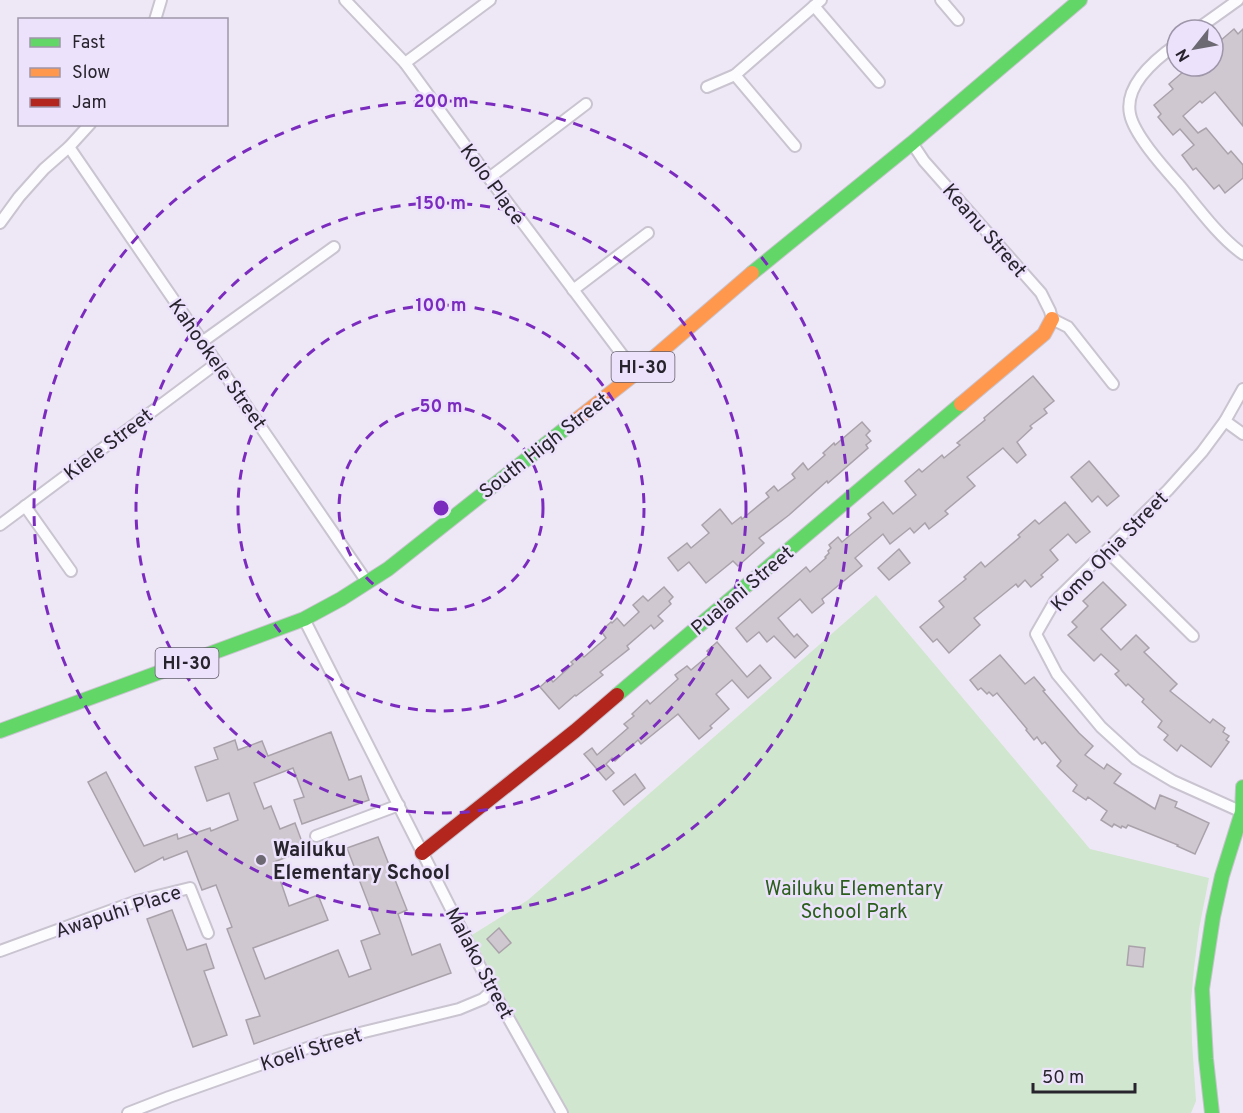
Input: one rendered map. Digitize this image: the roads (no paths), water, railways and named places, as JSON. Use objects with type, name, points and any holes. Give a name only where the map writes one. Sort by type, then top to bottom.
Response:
[{"type":"main road","name":"HI-30","points":[[912,143],[1080,0]]},
{"type":"main road","name":"South High Street","points":[[0,731],[304,619],[388,569],[636,373],[774,254],[912,143]]},
{"type":"main road","name":"Pualani Street","points":[[422,853],[575,731],[894,463],[1044,334],[1052,319]]},
{"type":"main road","points":[[1212,1113],[1202,990],[1222,876],[1243,811],[1243,787]]},
{"type":"street","points":[[156,18],[161,0]]},
{"type":"street","name":"Kolo Place","points":[[345,0],[405,63],[636,373]]},
{"type":"street","points":[[405,63],[490,0]]},
{"type":"street","points":[[941,0],[958,20]]},
{"type":"street","points":[[1213,18],[1238,0]]},
{"type":"street","points":[[707,87],[735,75],[818,3],[879,82]]},
{"type":"street","points":[[1165,53],[1145,71],[1137,84],[1131,98],[1130,113],[1152,153],[1202,213],[1235,249],[1243,254]]},
{"type":"street","points":[[735,75],[795,146]]},
{"type":"street","points":[[489,178],[586,104]]},
{"type":"street","points":[[0,223],[44,169],[88,126]]},
{"type":"street","name":"Keanu Street","points":[[912,143],[924,161],[1041,293],[1052,319]]},
{"type":"street","name":"Kahookele Street","points":[[69,147],[367,582]]},
{"type":"street","points":[[573,290],[648,233]]},
{"type":"street","points":[[202,342],[334,248]]},
{"type":"street","points":[[1052,319],[1068,327],[1113,384]]},
{"type":"street","name":"Kiele Street","points":[[0,525],[217,363]]},
{"type":"street","name":"Komo Ohia Street","points":[[1243,390],[1225,421],[1202,452],[1168,490],[1055,601],[1036,634],[1057,674],[1101,727],[1136,759],[1173,781],[1243,811]]},
{"type":"street","points":[[1225,421],[1243,434]]},
{"type":"street","points":[[25,506],[70,571]]},
{"type":"street","points":[[1107,551],[1193,636]]},
{"type":"street","name":"Malako Street","points":[[304,619],[483,974],[562,1113]]},
{"type":"street","points":[[316,836],[399,805]]},
{"type":"street","name":"Awapuhi Place","points":[[0,951],[137,901],[190,888],[208,933]]},
{"type":"street","name":"Koeli Street","points":[[128,1113],[169,1096],[327,1041],[459,1008],[483,999],[493,990]]},
{"type":"place","name":"Wailuku Elementary School","points":[[261,860]]},
{"type":"park label","name":"Wailuku Elementary School Park","points":[[854,900]]}]
